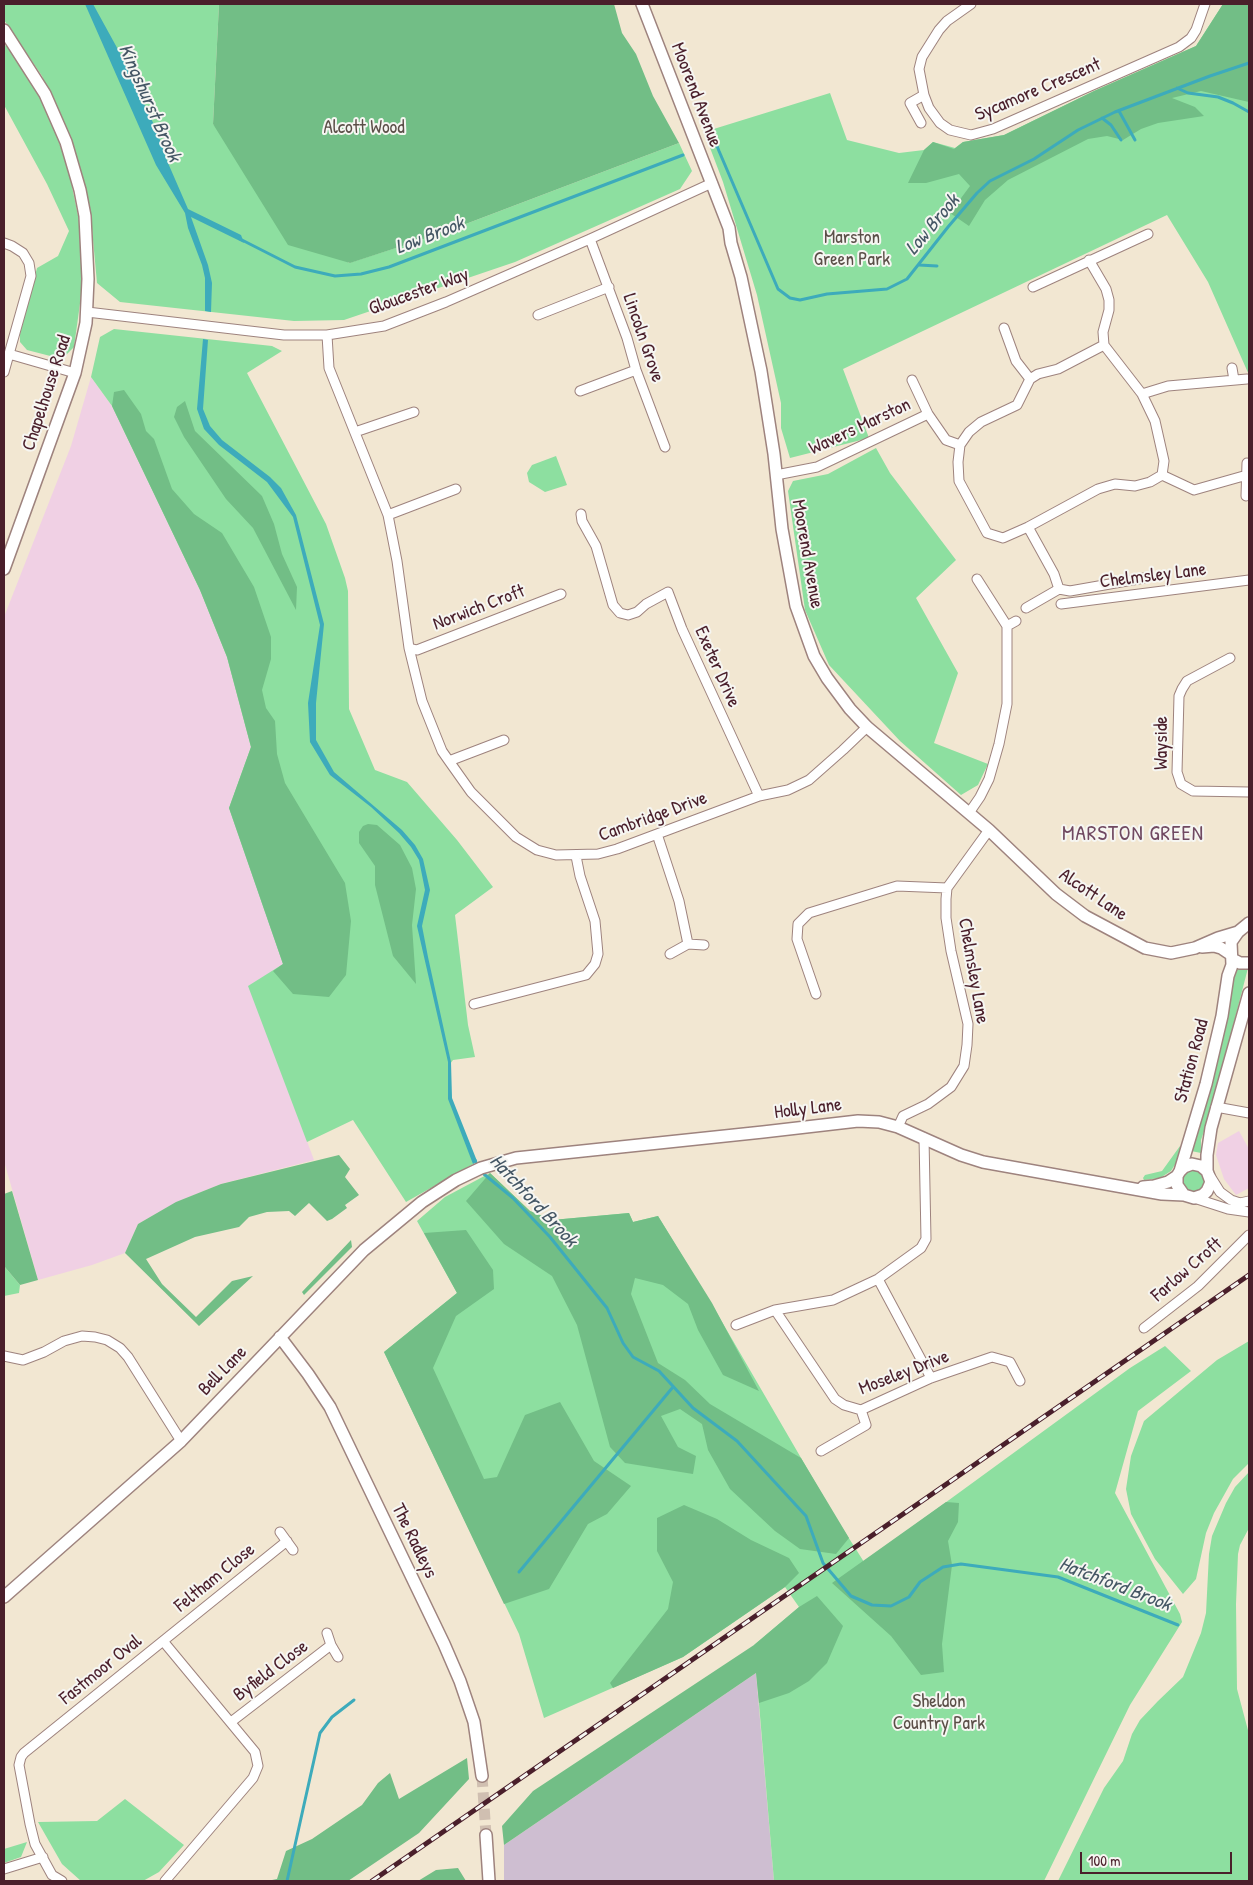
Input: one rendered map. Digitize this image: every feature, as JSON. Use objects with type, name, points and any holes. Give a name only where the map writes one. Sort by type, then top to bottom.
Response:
[{"type":"street","name":"Moorend Avenue","points":[[642,4],[712,183],[723,229],[731,243],[741,277],[761,371],[789,573],[796,606],[814,656],[827,678],[850,709],[867,727],[988,830]]},
{"type":"street","name":"Sycamore Crescent","points":[[971,4],[938,30],[922,57],[919,69],[924,95],[940,123],[950,130],[970,135],[993,129],[1179,47],[1191,38],[1196,30],[1205,4]]},
{"type":"street","name":"Chapelhouse Road","points":[[4,30],[45,94],[66,142],[80,190],[85,216],[88,279],[87,312],[75,373],[4,569]]},
{"type":"street","points":[[920,123],[910,103],[924,95]]},
{"type":"street","name":"Gloucester Way","points":[[87,312],[284,335],[327,335],[384,326],[446,302],[712,183]]},
{"type":"street","points":[[1033,287],[1148,234]]},
{"type":"street","name":"Lincoln Grove","points":[[590,239],[609,287],[636,370],[665,447]]},
{"type":"street","points":[[4,243],[23,253],[29,263],[30,276],[4,372]]},
{"type":"street","points":[[1089,260],[1106,289],[1109,300],[1109,310],[1103,332],[1104,345],[1142,394],[1155,421],[1164,461],[1162,475]]},
{"type":"street","points":[[538,315],[609,287]]},
{"type":"street","points":[[1004,328],[1016,361],[1030,379]]},
{"type":"street","name":"Cambridge Drive","points":[[327,335],[329,368],[388,515],[397,561],[409,648],[422,701],[442,751],[471,792],[516,837],[537,850],[556,855],[598,854],[759,796],[788,790],[809,780],[867,727]]},
{"type":"street","points":[[1104,345],[1058,369],[1038,374],[1030,379],[1017,405],[981,422],[969,432],[960,445],[958,462],[959,481],[987,533],[1003,538],[1028,527],[1098,489],[1116,484],[1135,486],[1150,482],[1162,475]]},
{"type":"street","points":[[9,354],[75,373]]},
{"type":"street","points":[[1232,368],[1234,380]]},
{"type":"street","points":[[580,391],[636,370]]},
{"type":"street","points":[[1142,394],[1168,386],[1247,379]]},
{"type":"street","name":"Wavers Marston","points":[[912,380],[928,414],[946,440],[960,445]]},
{"type":"street","points":[[355,432],[414,412]]},
{"type":"street","name":"Wavers Marston","points":[[776,474],[817,467],[928,414]]},
{"type":"street","points":[[1246,496],[1247,464]]},
{"type":"street","points":[[1162,475],[1194,490],[1247,475]]},
{"type":"street","points":[[388,515],[456,489]]},
{"type":"street","name":"Exeter Drive","points":[[580,514],[596,546],[612,605],[620,613],[628,615],[637,612],[646,604],[668,592],[682,629],[722,719],[759,796]]},
{"type":"street","points":[[1028,527],[1054,574],[1060,589]]},
{"type":"street","points":[[1026,608],[1060,589],[1070,591],[1144,578]]},
{"type":"street","points":[[969,813],[986,785],[999,744],[1007,704],[1007,626],[977,579]]},
{"type":"street","name":"Chelmsley Lane","points":[[1061,604],[1249,580]]},
{"type":"street","name":"Norwich Croft","points":[[409,648],[417,650],[561,594]]},
{"type":"street","points":[[1007,626],[1016,622]]},
{"type":"street","name":"Wayside","points":[[1230,658],[1187,681],[1182,689],[1179,696],[1177,772],[1181,784],[1193,791],[1249,792]]},
{"type":"street","points":[[449,761],[504,740]]},
{"type":"street","points":[[816,994],[797,939],[798,924],[809,913],[897,886],[947,888],[988,830]]},
{"type":"street","name":"Alcott Lane","points":[[988,830],[1056,894],[1085,916],[1145,948],[1171,953],[1195,948]]},
{"type":"street","points":[[657,834],[679,901],[688,944]]},
{"type":"street","points":[[474,1004],[586,975],[595,964],[598,954],[595,921],[580,876],[576,856]]},
{"type":"street","name":"Chelmsley Lane","points":[[898,1127],[902,1116],[928,1104],[951,1087],[964,1066],[968,1024],[951,951],[946,918],[947,888]]},
{"type":"street","points":[[1195,948],[1244,929]]},
{"type":"street","name":"Station Road","points":[[1178,1173],[1206,1084],[1222,1016],[1231,957],[1231,942],[1244,929]]},
{"type":"street","points":[[670,954],[688,944],[704,945]]},
{"type":"street","points":[[1195,948],[1214,946],[1221,948],[1240,963],[1249,964]]},
{"type":"street","name":"Station Road","points":[[1209,1173],[1207,1155],[1216,1107],[1249,993]]},
{"type":"street","points":[[1216,1107],[1249,1113]]},
{"type":"street","name":"Holly Lane","points":[[468,1173],[516,1158],[858,1121],[879,1122],[898,1127],[961,1155],[982,1162],[1162,1194],[1189,1196]]},
{"type":"street","points":[[736,1324],[775,1310],[833,1300],[878,1279],[921,1248],[926,1239],[924,1138]]},
{"type":"street","name":"Holly Lane","points":[[1131,1187],[1154,1186],[1168,1182],[1184,1166],[1192,1164],[1202,1166],[1209,1173]]},
{"type":"street","name":"Bell Lane","points":[[4,1596],[181,1441],[377,1239],[422,1202],[468,1173]]},
{"type":"street","points":[[1178,1173],[1177,1185],[1189,1196],[1228,1209],[1249,1212]]},
{"type":"street","points":[[1189,1196],[1203,1195],[1207,1191],[1210,1186],[1209,1173]]},
{"type":"street","points":[[1209,1173],[1220,1192],[1231,1200],[1240,1203],[1249,1201]]},
{"type":"street","name":"Farlow Croft","points":[[1144,1328],[1198,1286],[1249,1235]]},
{"type":"street","points":[[878,1279],[931,1378]]},
{"type":"street","name":"Moseley Drive","points":[[775,1310],[835,1399],[844,1405],[861,1410],[931,1378],[992,1357],[1010,1362],[1020,1381]]},
{"type":"street","points":[[4,1356],[24,1360],[64,1341],[82,1336],[95,1336],[107,1340],[120,1348],[128,1357],[181,1441]]},
{"type":"street","name":"The Radleys","points":[[280,1337],[330,1407],[444,1644],[460,1681],[474,1722],[482,1776]]},
{"type":"street","points":[[821,1451],[866,1424],[861,1410]]},
{"type":"street","points":[[280,1532],[293,1550]]},
{"type":"street","name":"Feltham Close","points":[[163,1641],[287,1541]]},
{"type":"street","points":[[327,1633],[338,1657]]},
{"type":"street","name":"Fastmoor Oval","points":[[62,1881],[52,1875],[35,1844],[19,1765],[21,1757],[163,1641],[254,1752],[258,1766],[253,1778],[165,1881]]},
{"type":"street","name":"Byfield Close","points":[[231,1722],[331,1645]]},
{"type":"street","points":[[486,1835],[489,1881]]},
{"type":"street","points":[[4,1869],[43,1857]]},
{"type":"shaded area","points":[[91,377],[112,406],[200,590],[227,657],[251,747],[229,808],[284,964],[249,986],[314,1160],[221,1184],[177,1202],[138,1224],[125,1253],[92,1265],[38,1280],[4,1161],[4,617],[71,446]]},
{"type":"shaded area","points":[[1239,1131],[1249,1149],[1249,1188],[1236,1195],[1224,1179],[1216,1155],[1218,1143]]},
{"type":"shaded area","points":[[756,1673],[774,1881],[504,1881],[504,1845]]},
{"type":"green space","points":[[4,4],[219,4],[213,124],[349,263],[442,233],[679,143],[692,171],[680,189],[515,262],[344,320],[294,321],[120,302],[97,283],[91,218],[73,145],[42,76],[4,20]]},
{"type":"green space","name":"Alcott Wood","points":[[219,4],[614,4],[622,33],[636,54],[653,96],[679,143],[442,233],[350,263],[288,245],[213,124]]},
{"type":"green space","name":"Marston Green Park","points":[[1223,4],[1249,4],[1249,375],[1208,282],[1167,215],[843,369],[869,438],[790,458],[781,428],[781,403],[757,295],[723,182],[704,132],[830,93],[847,140],[899,153],[924,150],[933,142],[955,148],[963,142],[1004,135],[1094,91],[1196,46]]},
{"type":"green space","points":[[1223,4],[1249,4],[1249,102],[1201,91],[1172,98],[1195,107],[1204,116],[1158,123],[1141,129],[1123,140],[1107,136],[1088,139],[1008,180],[985,200],[969,226],[950,213],[970,186],[959,174],[926,183],[908,183],[924,150],[933,142],[954,149],[963,142],[1004,135],[1094,91],[1196,46]]},
{"type":"green space","points":[[4,45],[7,46],[37,92],[55,129],[70,177],[80,225],[82,289],[74,347],[62,359],[27,350],[20,342],[20,334],[37,268],[58,256],[69,231],[47,184],[4,105]]},
{"type":"green space","points":[[114,329],[272,346],[282,351],[247,373],[326,524],[345,578],[348,591],[349,709],[375,770],[407,782],[457,840],[493,887],[455,915],[468,1025],[475,1057],[453,1060],[450,1064],[449,1097],[475,1163],[406,1202],[353,1120],[307,1142],[248,986],[283,964],[229,808],[251,747],[227,657],[200,590],[112,406],[91,377],[100,337]]},
{"type":"green space","points":[[124,390],[141,414],[146,431],[154,439],[172,489],[194,514],[222,533],[254,587],[271,637],[271,659],[262,690],[266,708],[275,721],[277,754],[285,783],[345,883],[351,921],[346,975],[329,997],[293,994],[273,971],[283,964],[229,808],[251,747],[227,657],[200,590],[112,406],[114,392]]},
{"type":"green space","points":[[185,401],[195,431],[262,496],[274,524],[282,554],[297,587],[296,610],[253,528],[226,499],[184,437],[174,417],[177,407]]},
{"type":"green space","points":[[876,448],[890,473],[956,560],[916,598],[958,673],[934,743],[988,764],[978,785],[961,795],[900,741],[829,665],[805,610],[788,491],[793,481],[828,474]]},
{"type":"green space","points":[[556,456],[567,485],[545,492],[529,482],[527,473],[532,465]]},
{"type":"green space","points":[[368,824],[377,825],[400,845],[412,868],[416,889],[412,925],[416,984],[393,956],[375,885],[375,866],[359,843],[359,832],[363,826]]},
{"type":"green space","points":[[1234,967],[1248,968],[1212,1107],[1201,1140],[1201,1153],[1191,1151]]},
{"type":"green space","points":[[1180,1146],[1179,1158],[1171,1171],[1160,1178],[1144,1180],[1145,1175],[1162,1171]]},
{"type":"green space","points":[[339,1155],[350,1169],[345,1177],[359,1195],[345,1205],[347,1208],[332,1219],[327,1221],[309,1203],[295,1216],[289,1211],[267,1212],[249,1217],[239,1227],[195,1237],[146,1259],[162,1284],[196,1317],[232,1281],[253,1276],[199,1326],[125,1253],[138,1224],[176,1202],[221,1184]]},
{"type":"green space","points":[[1194,1169],[1202,1172],[1205,1180],[1202,1188],[1194,1191],[1186,1188],[1183,1180],[1186,1172]]},
{"type":"green space","name":"Sheldon Country Park","points":[[490,1173],[530,1211],[552,1220],[629,1213],[633,1222],[658,1216],[833,1513],[864,1562],[1130,1368],[1165,1346],[1191,1371],[1138,1411],[1115,1493],[1180,1614],[1182,1622],[1130,1705],[1044,1881],[774,1881],[754,1645],[799,1607],[785,1587],[683,1657],[544,1718],[519,1634],[384,1352],[457,1293],[417,1221],[445,1197]]},
{"type":"green space","points":[[490,1173],[530,1211],[552,1220],[629,1213],[633,1222],[658,1216],[712,1303],[759,1391],[723,1375],[698,1330],[688,1304],[663,1285],[635,1278],[631,1294],[658,1363],[685,1380],[710,1404],[801,1458],[849,1538],[836,1554],[800,1549],[775,1531],[730,1489],[708,1450],[702,1424],[680,1409],[661,1416],[678,1447],[696,1456],[693,1474],[625,1463],[610,1447],[577,1325],[552,1276],[504,1244],[466,1201]]},
{"type":"green space","points":[[12,1191],[38,1280],[20,1285],[4,1266],[4,1194]]},
{"type":"green space","points":[[466,1230],[493,1270],[494,1289],[456,1316],[433,1368],[484,1479],[497,1477],[525,1415],[560,1402],[594,1461],[631,1486],[607,1514],[588,1524],[549,1589],[504,1604],[384,1352],[457,1293],[424,1233]]},
{"type":"green space","points":[[351,1240],[352,1247],[304,1295],[302,1292]]},
{"type":"green space","points":[[4,1266],[20,1285],[19,1293],[4,1296]]},
{"type":"green space","points":[[1249,1341],[1249,1463],[1233,1479],[1214,1513],[1206,1533],[1196,1579],[1183,1594],[1155,1559],[1131,1514],[1126,1489],[1131,1456],[1144,1421],[1217,1360]]},
{"type":"green space","points":[[1249,1472],[1249,1528],[1240,1545],[1238,1554],[1236,1604],[1237,1689],[1249,1734],[1249,1881],[1058,1881],[1104,1788],[1123,1761],[1132,1734],[1140,1720],[1183,1677],[1201,1633],[1206,1613],[1209,1554],[1212,1536],[1235,1487]]},
{"type":"green space","points":[[946,1502],[959,1503],[958,1522],[948,1541],[952,1565],[942,1644],[944,1672],[921,1675],[891,1636],[832,1583]]},
{"type":"green space","points":[[684,1505],[717,1519],[751,1540],[789,1558],[799,1573],[785,1587],[683,1657],[613,1688],[610,1683],[668,1609],[673,1582],[657,1551],[657,1518]]},
{"type":"green space","points":[[817,1596],[843,1626],[827,1663],[809,1681],[789,1693],[759,1703],[756,1673],[504,1845],[502,1826],[533,1791],[754,1645],[799,1607]]},
{"type":"green space","points":[[467,1758],[469,1779],[419,1833],[348,1881],[267,1881],[277,1879],[286,1851],[312,1839],[362,1805],[378,1783],[390,1773],[399,1799]]},
{"type":"green space","points":[[125,1799],[184,1845],[159,1872],[143,1881],[81,1881],[62,1864],[38,1822],[97,1821]]},
{"type":"green space","points":[[27,1842],[21,1857],[4,1863],[4,1849]]},
{"type":"green space","points":[[458,1868],[466,1881],[418,1881],[436,1870]]},
{"type":"water","points":[[85,4],[93,4],[121,55],[156,129],[188,209],[241,235],[244,243],[191,217],[208,265],[212,283],[211,312],[205,311],[205,278],[188,228],[185,213],[156,165]]},
{"type":"water","points":[[203,339],[208,340],[203,409],[210,426],[222,440],[270,477],[281,488],[296,515],[324,624],[316,703],[316,740],[334,772],[402,830],[415,845],[423,859],[430,890],[422,926],[451,1062],[452,1098],[477,1161],[473,1164],[448,1099],[448,1062],[417,926],[425,890],[419,860],[399,833],[371,807],[330,775],[310,742],[308,703],[320,625],[293,517],[267,482],[219,445],[204,429],[197,409]]},
{"type":"waterway","name":"Low Brook","points":[[711,145],[717,146],[778,289],[790,298],[800,300],[827,294],[887,289],[907,279],[948,227],[977,193],[990,181],[1034,159],[1078,130],[1115,112],[1249,63]]},
{"type":"waterway","points":[[1177,88],[1188,93],[1218,97],[1249,112]]},
{"type":"waterway","points":[[1119,111],[1135,140]]},
{"type":"waterway","points":[[1102,118],[1111,125],[1121,140]]},
{"type":"waterway","name":"Low Brook","points":[[240,239],[295,267],[335,276],[361,274],[389,267],[683,155]]},
{"type":"waterway","points":[[919,265],[937,266]]},
{"type":"waterway","name":"Hatchford Brook","points":[[475,1160],[479,1170],[513,1198],[550,1237],[607,1308],[623,1343],[633,1357],[659,1371],[693,1408],[737,1441],[806,1516],[823,1563],[851,1596],[872,1605],[891,1606],[909,1597],[920,1582],[943,1567],[961,1564],[1058,1577],[1178,1625]]},
{"type":"waterway","points":[[519,1572],[673,1387]]},
{"type":"waterway","points":[[287,1881],[320,1733],[332,1717],[354,1700]]},
{"type":"tunnel","points":[[482,1776],[486,1835]]},
{"type":"railway","points":[[372,1881],[1249,1275]]},
{"type":"district","name":"MARSTON GREEN","points":[[1133,834]]},
{"type":"water label","name":"Kingshurst Brook","points":[[149,103]]}]
